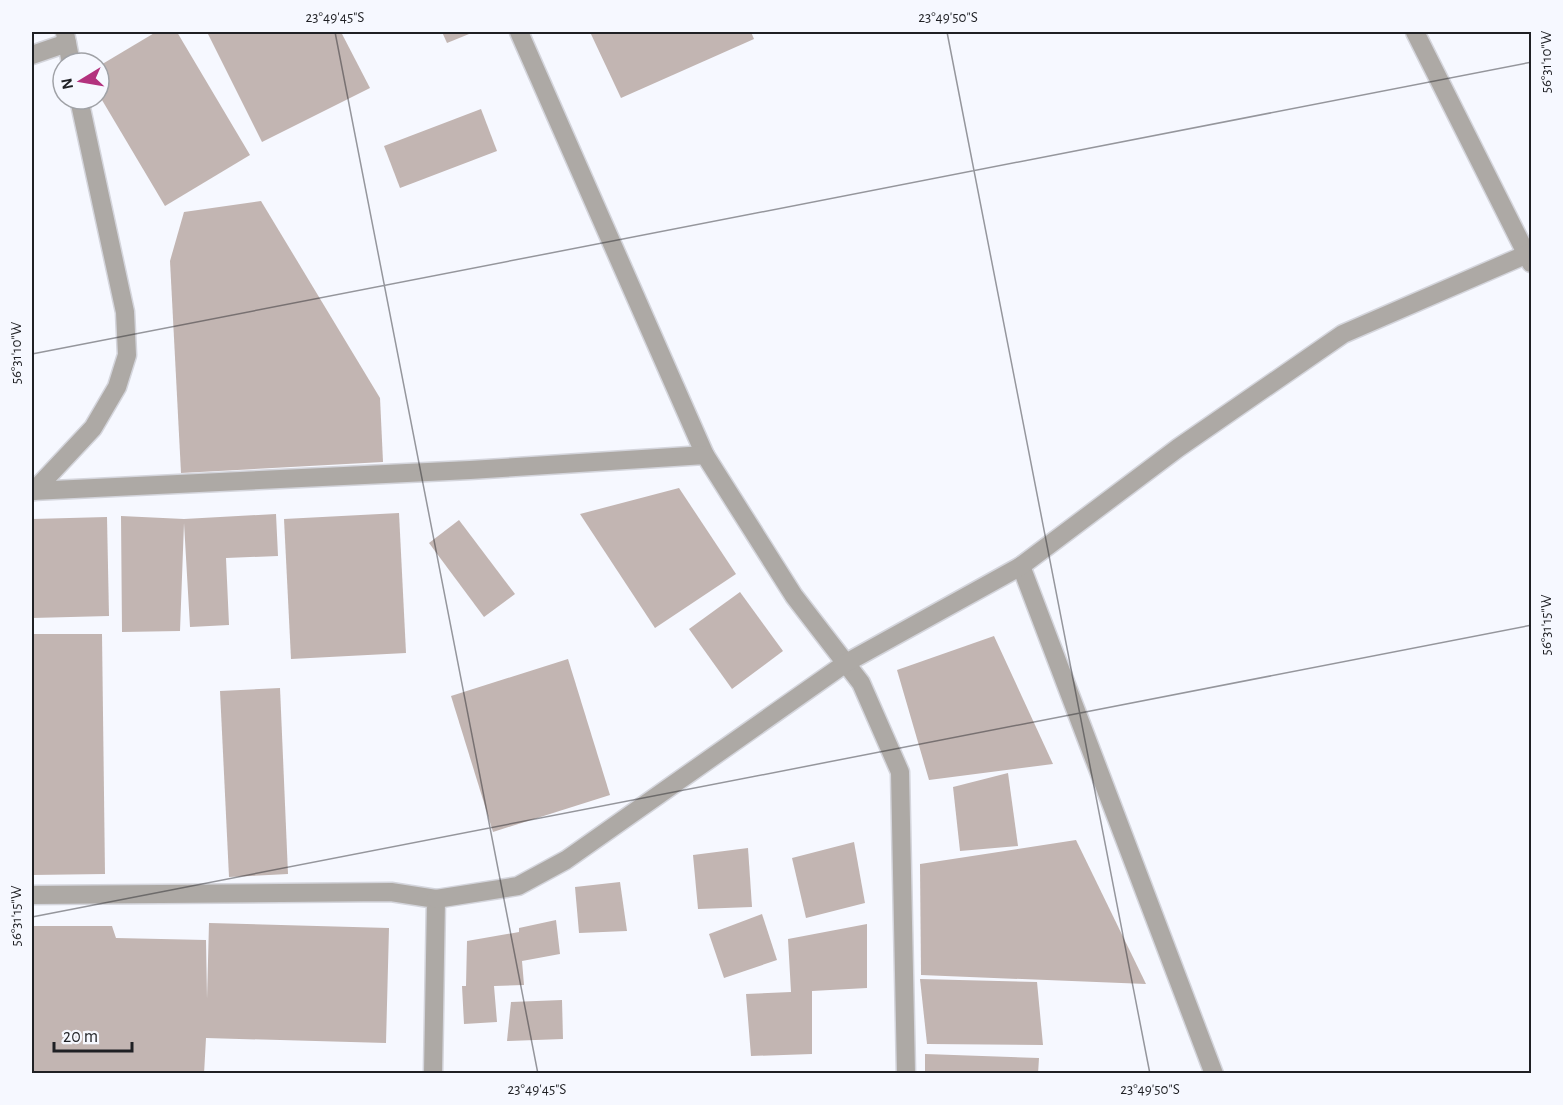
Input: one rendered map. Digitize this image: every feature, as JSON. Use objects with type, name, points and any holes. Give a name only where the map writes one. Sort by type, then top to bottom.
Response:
[{"type":"street","points":[[519,32],[705,455],[794,596],[861,683],[900,772],[906,1074]]},
{"type":"street","points":[[32,895],[391,892],[436,899],[518,886],[566,860],[846,663],[1021,566],[1178,448],[1343,334],[1529,257],[1415,32]]},
{"type":"street","points":[[32,56],[66,38]]},
{"type":"street","points":[[33,491],[98,421],[117,387],[127,355],[125,312],[82,111]]},
{"type":"street","points":[[33,491],[470,470],[705,455]]},
{"type":"street","points":[[1021,566],[1214,1074]]},
{"type":"street","points":[[433,1074],[436,899]]},
{"type":"building","points":[[156,32],[177,32],[250,155],[165,206],[109,111],[111,111],[111,59]]},
{"type":"building","points":[[207,32],[341,32],[370,88],[262,142]]},
{"type":"building","points":[[442,32],[474,32],[447,43]]},
{"type":"building","points":[[590,32],[751,32],[754,39],[621,98]]},
{"type":"building","points":[[481,109],[497,151],[400,188],[384,146]]},
{"type":"building","points":[[261,201],[380,398],[383,462],[181,473],[170,261],[184,212]]},
{"type":"building","points":[[679,488],[736,574],[655,628],[580,514]]},
{"type":"building","points":[[399,513],[406,653],[291,659],[284,519]]},
{"type":"building","points":[[276,514],[278,556],[226,558],[229,625],[190,627],[184,523],[180,631],[122,632],[121,516],[184,519]]},
{"type":"building","points":[[107,517],[109,616],[32,618],[32,519]]},
{"type":"building","points":[[459,520],[515,594],[484,617],[429,543]]},
{"type":"building","points":[[740,592],[783,651],[732,689],[689,629]]},
{"type":"building","points":[[32,634],[102,634],[105,874],[32,875]]},
{"type":"building","points":[[994,636],[1053,764],[929,780],[897,670]]},
{"type":"building","points":[[568,659],[610,795],[493,832],[451,696]]},
{"type":"building","points":[[280,688],[288,874],[229,877],[220,691]]},
{"type":"building","points":[[1008,773],[1018,846],[960,851],[953,787]]},
{"type":"building","points":[[1076,840],[1146,984],[921,975],[920,864]]},
{"type":"building","points":[[854,842],[865,903],[806,918],[792,858]]},
{"type":"building","points":[[748,848],[752,907],[698,909],[693,855]]},
{"type":"building","points":[[620,882],[627,931],[579,933],[575,887]]},
{"type":"building","points":[[762,914],[777,960],[724,978],[709,934]]},
{"type":"building","points":[[556,920],[560,954],[522,961],[524,985],[494,986],[497,1022],[464,1024],[462,986],[466,986],[467,941],[519,932],[519,928]]},
{"type":"building","points":[[209,923],[389,928],[386,1043],[206,1038],[204,1074],[32,1074],[32,926],[112,926],[116,938],[206,940],[207,999]]},
{"type":"building","points":[[867,924],[867,988],[812,991],[812,1054],[751,1056],[746,994],[791,992],[788,939]]},
{"type":"building","points":[[920,979],[1037,982],[1043,1045],[927,1044]]},
{"type":"building","points":[[562,1000],[563,1039],[507,1041],[511,1002]]},
{"type":"building","points":[[925,1054],[1039,1058],[1038,1074],[925,1074]]}]
